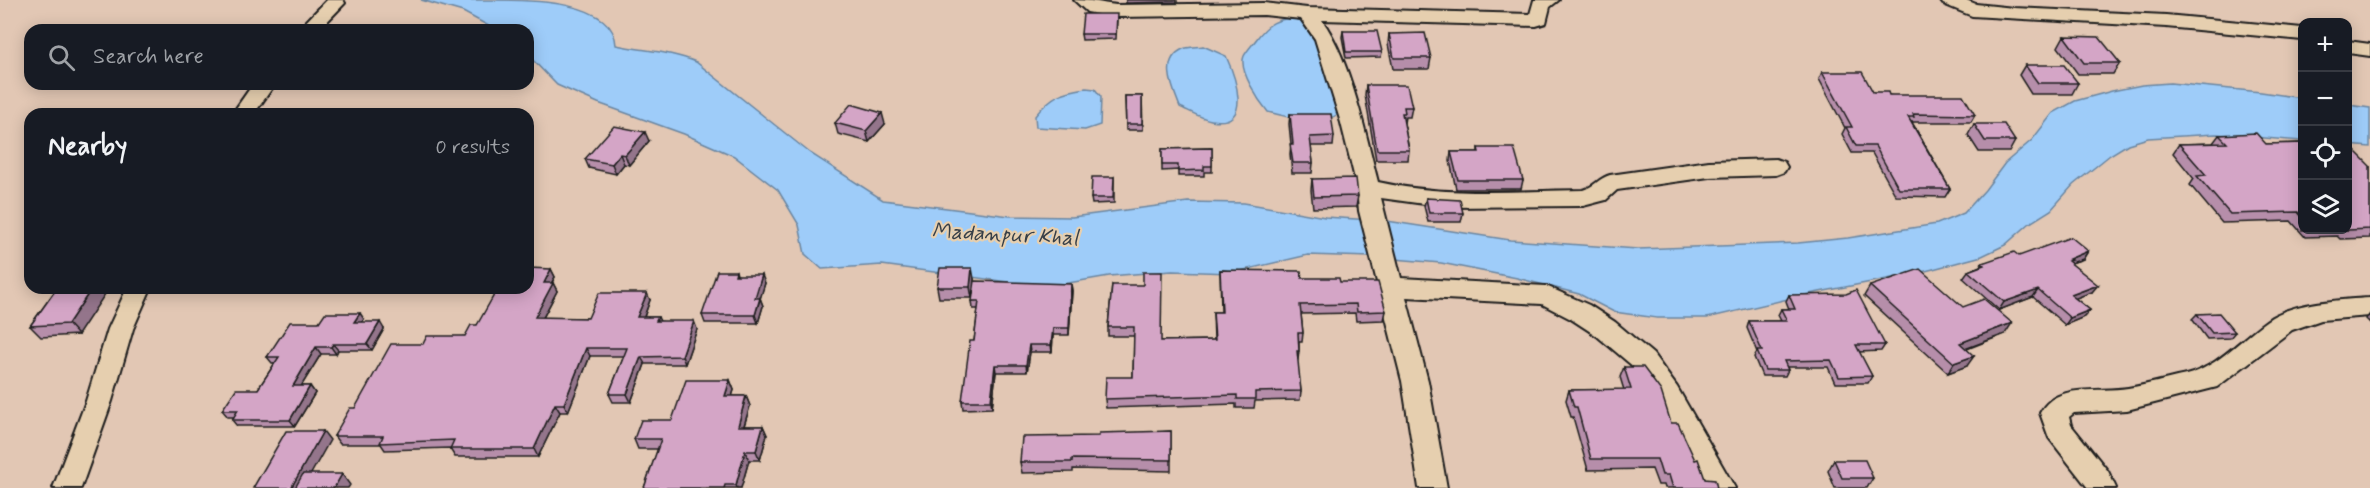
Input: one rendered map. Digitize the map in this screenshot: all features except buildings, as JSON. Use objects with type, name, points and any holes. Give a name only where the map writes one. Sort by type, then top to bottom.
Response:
[{"type":"street","points":[[1084,0],[1094,8],[1116,11],[1264,9],[1307,14],[1536,20],[1539,19],[1541,4],[1549,0]]},
{"type":"street","points":[[1950,0],[1972,10],[2014,15],[2166,21],[2298,34]]},
{"type":"street","points":[[314,24],[334,3]]},
{"type":"street","points":[[1307,14],[1325,38],[1352,123],[1415,381],[1433,488]]},
{"type":"street","points":[[2352,48],[2370,50]]},
{"type":"street","points":[[247,108],[260,90]]},
{"type":"street","points":[[1369,199],[1388,193],[1464,198],[1583,198],[1598,194],[1610,183],[1709,169],[1776,167]]},
{"type":"street","points":[[1388,275],[1546,295],[1580,312],[1613,335],[1644,362],[1668,394],[1721,488]]},
{"type":"street","points":[[67,488],[99,401],[130,302],[135,294]]},
{"type":"street","points":[[2103,488],[2059,430],[2054,413],[2068,403],[2127,399],[2208,380],[2283,323],[2320,311],[2370,308]]},
{"type":"water","name":"Madanpur Khal","points":[[421,0],[548,2],[586,11],[601,19],[612,30],[616,45],[667,53],[696,62],[810,153],[883,200],[1010,216],[1072,217],[1188,202],[1244,203],[1325,217],[1387,221],[1510,240],[1638,249],[1798,243],[1848,238],[1937,224],[1964,213],[2005,163],[2032,140],[2053,113],[2075,101],[2112,91],[2142,85],[2170,83],[2298,97],[2298,141],[2216,134],[2148,138],[2128,144],[2110,155],[2073,185],[2051,210],[2030,223],[2005,245],[1982,256],[1918,273],[1809,294],[1707,318],[1657,318],[1614,312],[1579,294],[1517,278],[1441,263],[1371,257],[1308,255],[1231,273],[1172,271],[1109,276],[1045,287],[882,265],[822,269],[805,254],[799,225],[778,190],[734,156],[684,134],[598,103],[557,85],[534,61],[534,24],[485,24],[463,12]]},
{"type":"water","points":[[1285,19],[1298,19],[1315,30],[1340,113],[1323,119],[1304,120],[1268,112],[1255,93],[1244,69],[1244,56],[1267,27]]},
{"type":"water","points":[[1203,46],[1226,56],[1234,76],[1238,98],[1237,109],[1233,116],[1224,120],[1207,119],[1180,107],[1172,84],[1171,60],[1185,48]]},
{"type":"water","points":[[1086,88],[1095,89],[1101,97],[1100,125],[1085,130],[1036,127],[1035,116],[1052,99],[1063,93]]},
{"type":"water","points":[[2352,106],[2370,108],[2370,147],[2352,145]]}]
